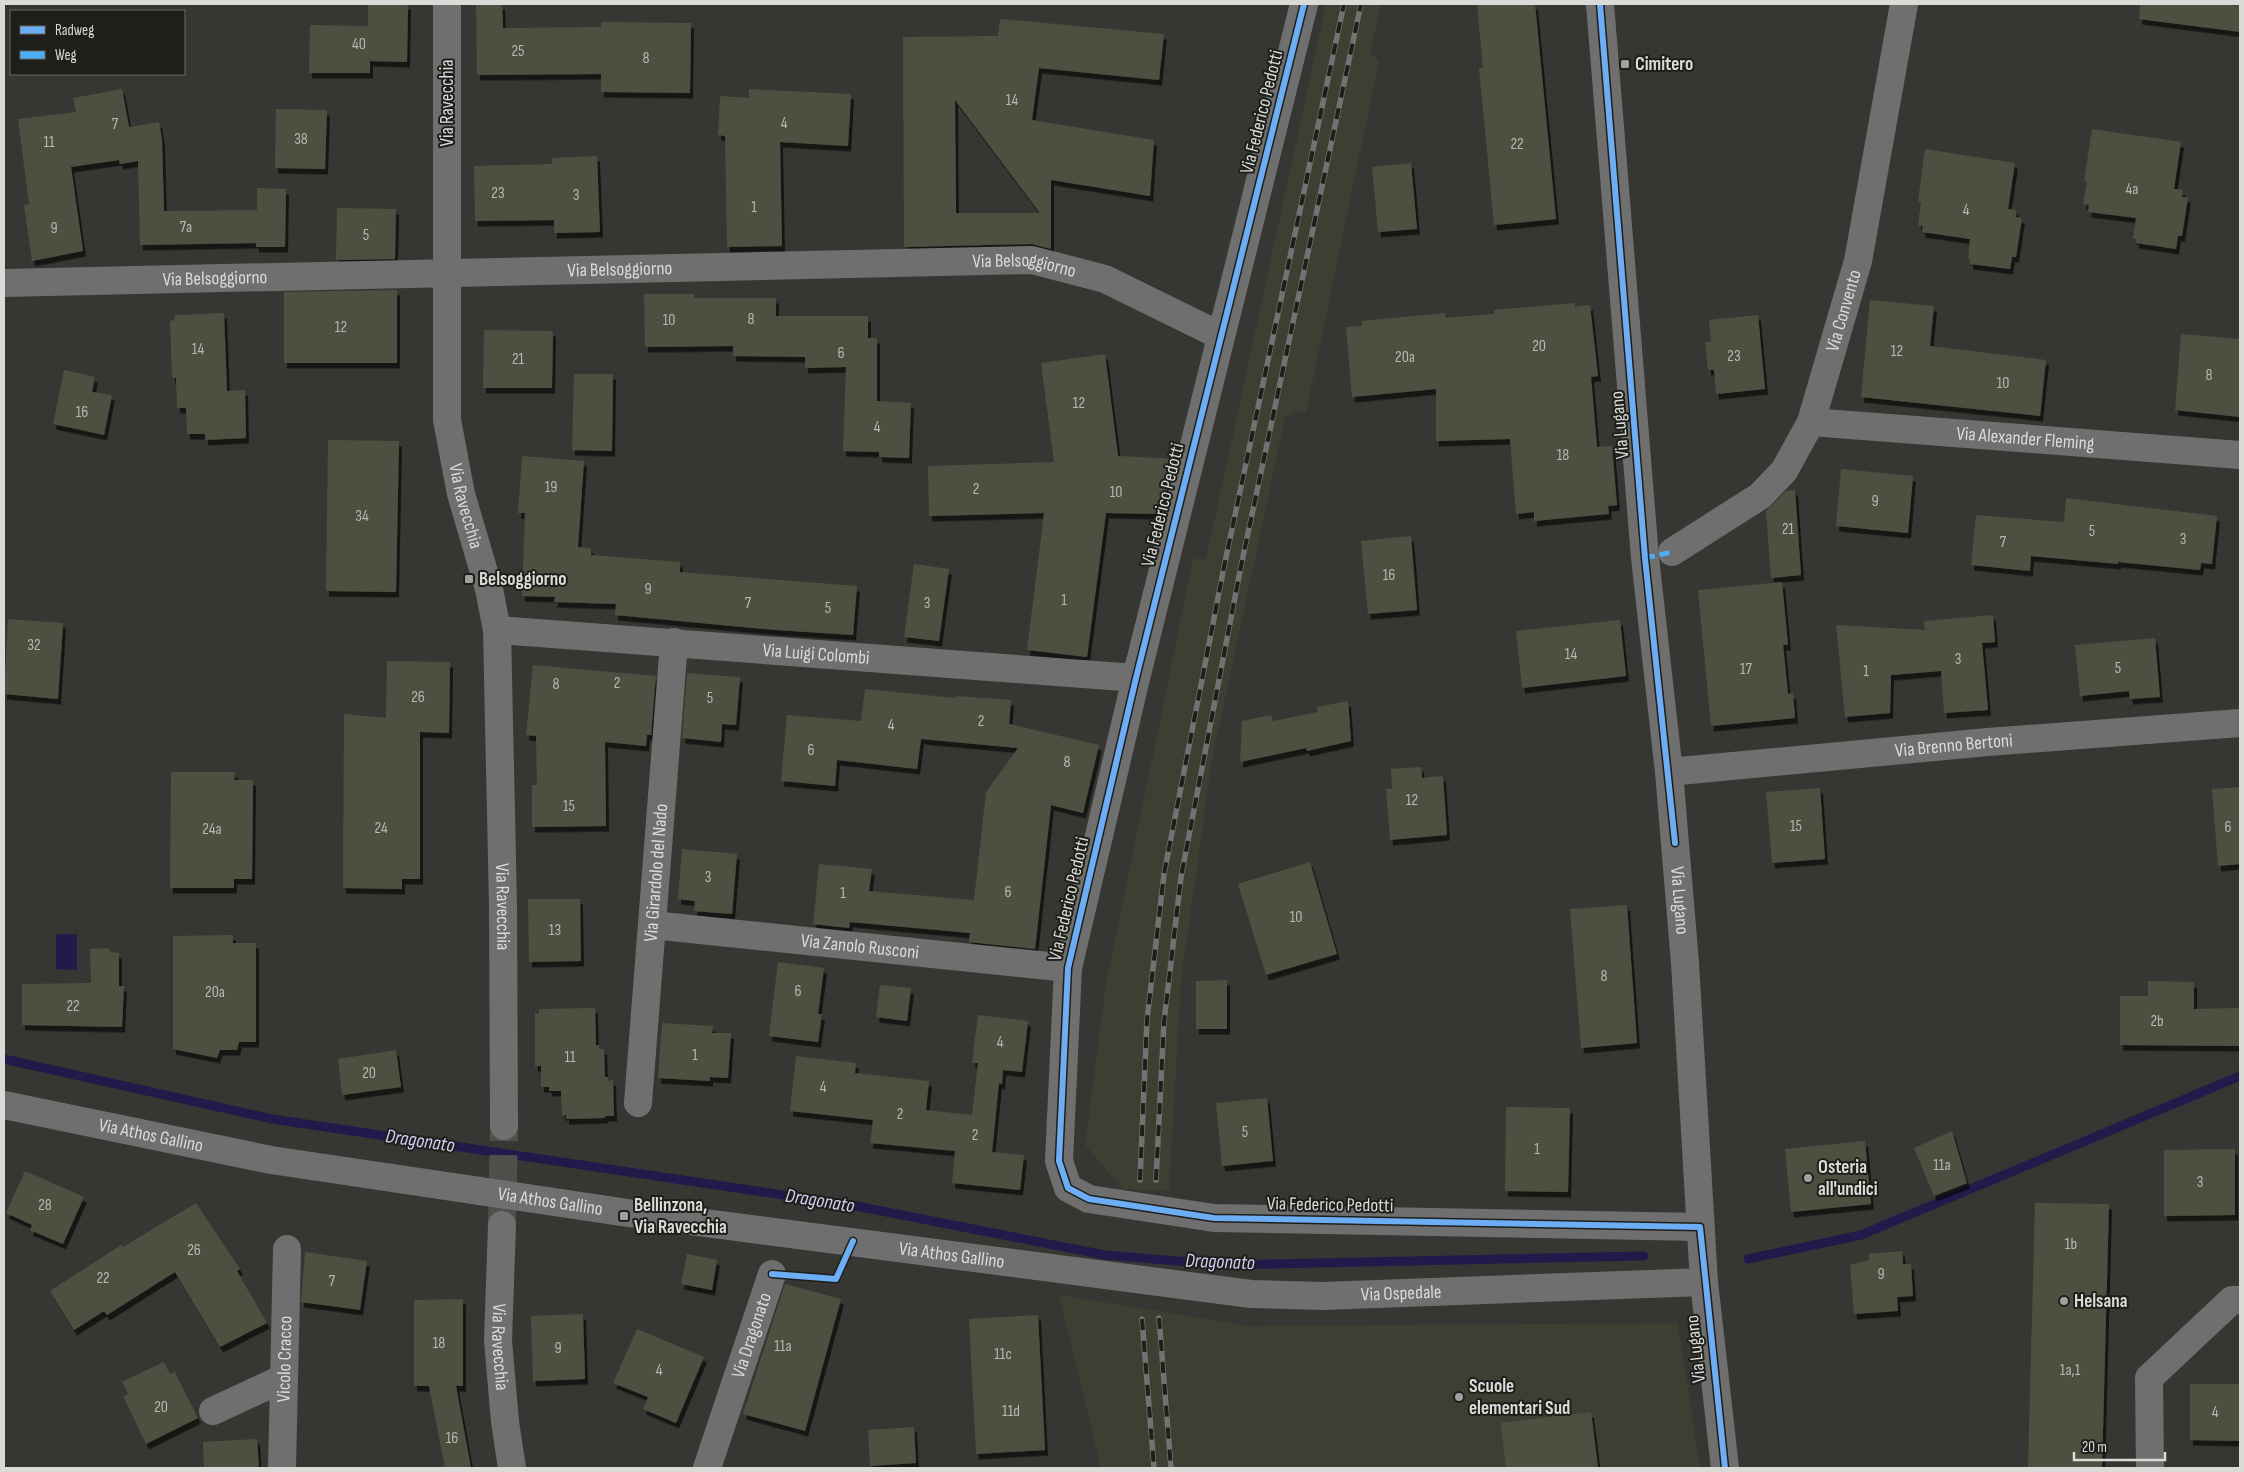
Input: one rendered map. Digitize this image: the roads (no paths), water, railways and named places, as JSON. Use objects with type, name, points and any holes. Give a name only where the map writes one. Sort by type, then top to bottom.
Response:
[{"type":"street","name":"Via Ravecchia","points":[[447,4],[447,420],[461,494],[489,589],[497,630],[503,904],[504,1126]]},
{"type":"street","name":"Via Federico Pedotti","points":[[1304,4],[1136,678],[1068,968],[1059,1162],[1068,1188],[1089,1199],[1214,1218],[1700,1227]]},
{"type":"street","name":"Via Lugano","points":[[1600,4],[1645,549],[1669,772],[1685,963],[1704,1282],[1725,1468]]},
{"type":"street","name":"Via Convento","points":[[1672,552],[1699,537],[1760,496],[1784,471],[1812,422],[1858,261],[1904,4]]},
{"type":"street","name":"Via Belsoggiorno","points":[[4,282],[1032,260],[1105,279],[1221,336]]},
{"type":"street","name":"Via Alexander Fleming","points":[[1812,422],[2240,455]]},
{"type":"street","name":"Via Luigi Colombi","points":[[497,630],[1136,678]]},
{"type":"street","name":"Via Girardolo del Nado","points":[[638,1103],[674,642]]},
{"type":"street","name":"Via Brenno Bertoni","points":[[1669,772],[1988,742],[2240,723]]},
{"type":"street","name":"Via Zanolo Rusconi","points":[[652,926],[1068,968]]},
{"type":"street","name":"Via Athos Gallino","points":[[4,1105],[281,1161],[628,1213],[1100,1274]]},
{"type":"street","name":"Via Ravecchia","points":[[502,1225],[498,1340],[505,1422],[512,1468]]},
{"type":"street","name":"Vicolo Cracco","points":[[282,1468],[287,1249]]},
{"type":"street","name":"Via Dragonato","points":[[707,1468],[772,1274]]},
{"type":"street","name":"Via Ospedale","points":[[1100,1274],[1251,1294],[1323,1296],[1704,1282]]},
{"type":"street","points":[[2150,1468],[2149,1378],[2232,1300],[2240,1300]]},
{"type":"street","points":[[213,1411],[284,1378]]},
{"type":"waterway","name":"Dragonato","points":[[4,1059],[272,1119],[851,1205],[1105,1255],[1225,1265],[1644,1256]]},
{"type":"waterway","points":[[1748,1259],[1861,1235],[2240,1076]]},
{"type":"tunnel","points":[[502,1225],[504,1126]]},
{"type":"railway","points":[[1140,1180],[1147,1020],[1164,874],[1225,562],[1344,4]]},
{"type":"railway","points":[[1156,1180],[1164,1022],[1181,877],[1241,566],[1361,4]]},
{"type":"railway","points":[[1159,1318],[1171,1468]]},
{"type":"railway","points":[[1142,1319],[1154,1468]]},
{"type":"place","name":"Cimitero","points":[[1625,64]]},
{"type":"place","name":"Belsoggiorno","points":[[469,579]]},
{"type":"place","name":"Osteria all'undici","points":[[1808,1178]]},
{"type":"place","name":"Bellinzona, Via Ravecchia","points":[[624,1216]]},
{"type":"place","name":"Helsana","points":[[2064,1301]]},
{"type":"place","name":"Scuole elementari Sud","points":[[1459,1397]]}]
